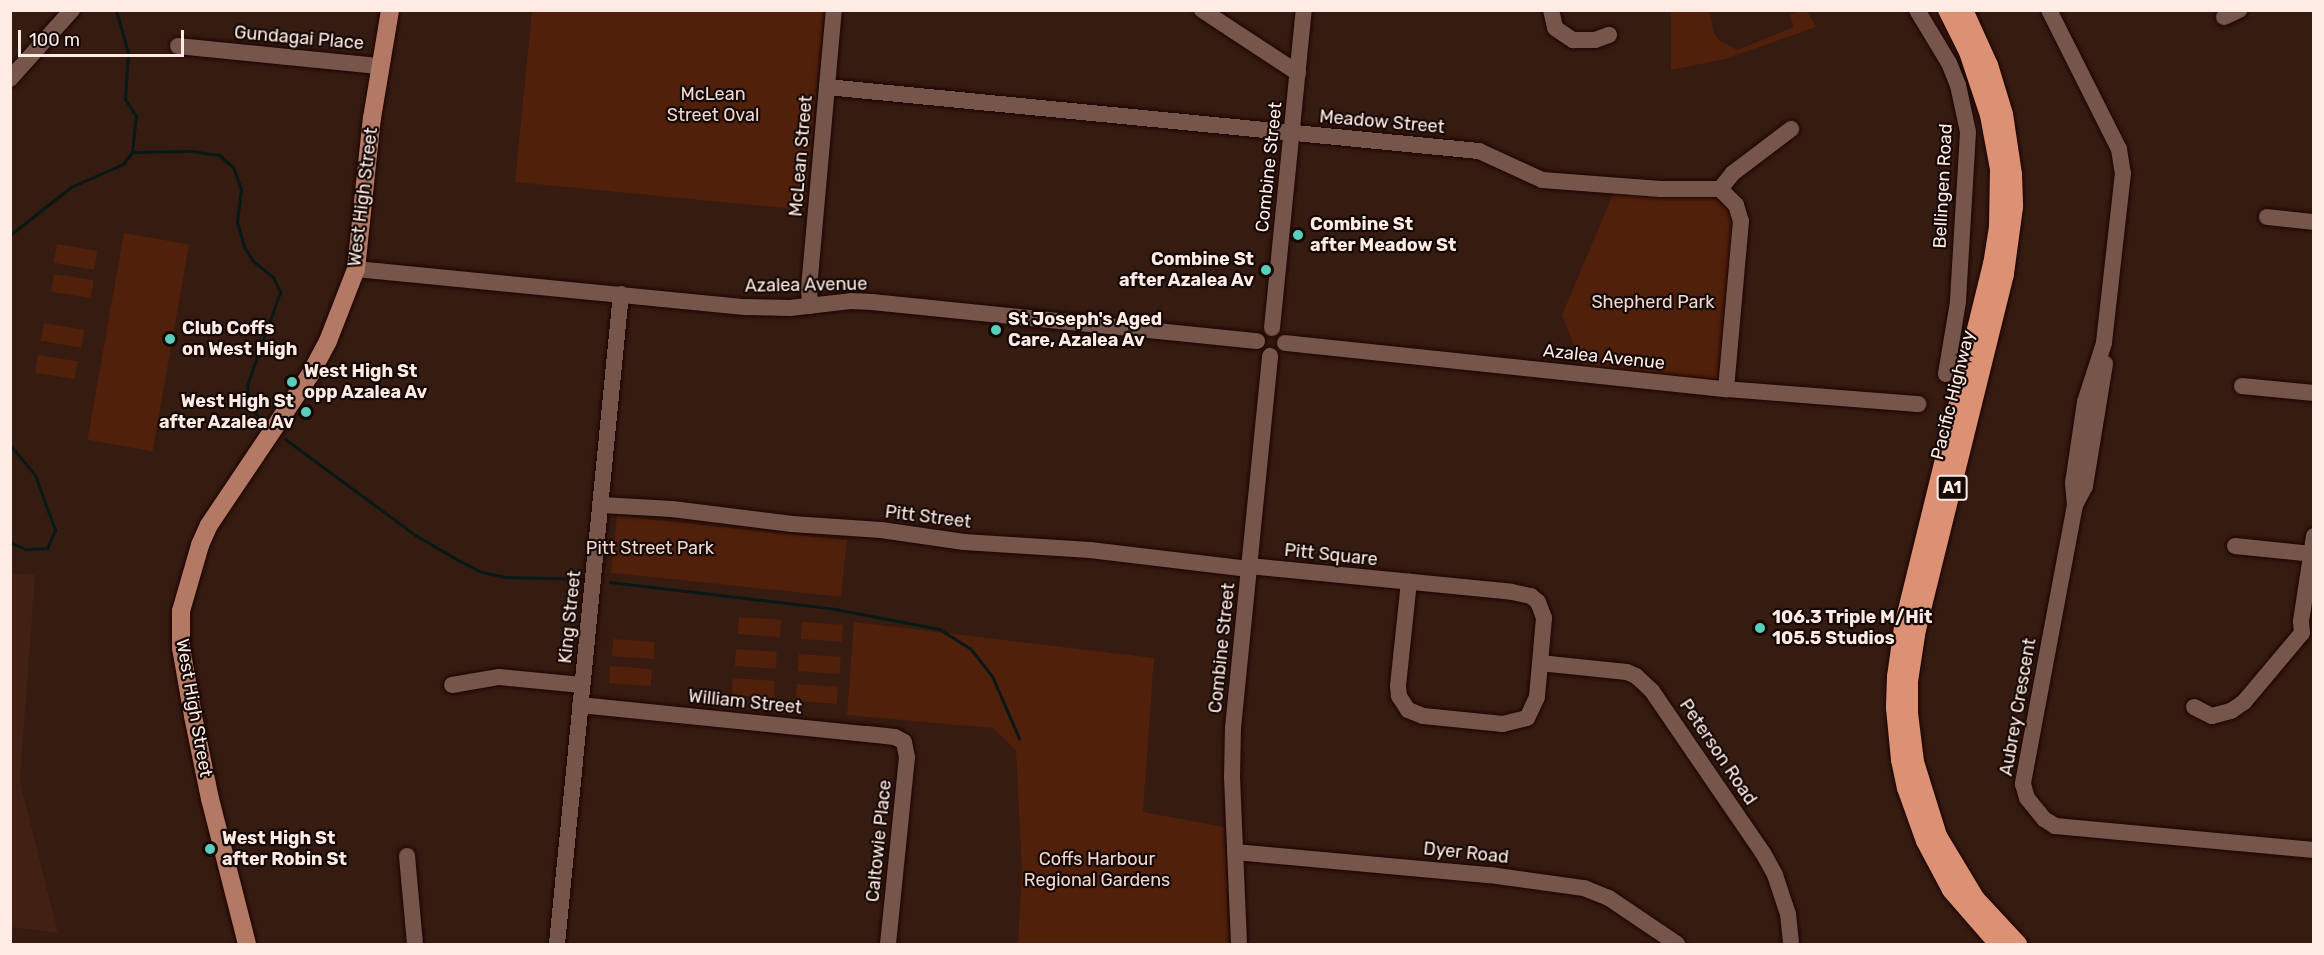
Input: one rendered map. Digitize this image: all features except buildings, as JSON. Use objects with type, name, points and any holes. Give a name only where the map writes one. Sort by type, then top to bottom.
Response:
[{"type":"highway","name":"Pacific Highway","points":[[1947,10],[1968,51],[1989,115],[1999,169],[1998,227],[1992,264],[1904,627],[1896,677],[1895,708],[1904,779],[1925,841],[1952,890],[1998,945]]},
{"type":"highway","name":"Pacific Highway","points":[[1964,10],[1989,65],[2004,114],[2013,174],[2014,207],[2005,274],[1917,629],[1909,681],[1910,713],[1915,762],[1938,836],[1976,899],[2018,945]]},
{"type":"main road","name":"West High Street","points":[[247,945],[210,799],[193,716],[182,648],[182,611],[200,545],[209,525],[311,373],[328,341],[356,269],[380,66],[390,10]]},
{"type":"street","points":[[10,79],[72,10]]},
{"type":"street","name":"McLean Street","points":[[810,306],[809,288],[834,10]]},
{"type":"street","points":[[1202,10],[1298,73]]},
{"type":"street","name":"Combine Street","points":[[1272,328],[1304,10]]},
{"type":"street","points":[[1551,10],[1555,28],[1573,40],[1595,40],[1609,36]]},
{"type":"street","name":"Bellingen Road","points":[[1917,10],[1949,63],[1967,117],[1969,148],[1966,198],[1956,319],[1947,374]]},
{"type":"street","name":"Aubrey Crescent","points":[[2049,10],[2119,149],[2123,173],[2104,343],[2085,402],[2073,483],[2076,505],[2023,783],[2031,804],[2055,826],[2313,850]]},
{"type":"street","name":"Gundagai Place","points":[[178,46],[380,66]]},
{"type":"street","name":"Meadow Street","points":[[827,87],[1479,151],[1542,180],[1661,189],[1720,189]]},
{"type":"street","points":[[1726,389],[1741,221],[1736,205],[1720,189],[1733,173],[1791,129]]},
{"type":"street","points":[[2267,217],[2313,222]]},
{"type":"street","name":"Azalea Avenue","points":[[356,269],[747,306],[810,306],[872,302],[1257,341]]},
{"type":"street","name":"King Street","points":[[557,945],[621,294]]},
{"type":"street","points":[[1272,328],[1281,332],[1285,343],[1280,354],[1270,356],[1261,352],[1257,341],[1263,330],[1272,328]]},
{"type":"street","name":"Azalea Avenue","points":[[1285,343],[1726,389],[1918,404]]},
{"type":"street","name":"Combine Street","points":[[1239,945],[1233,737],[1270,356]]},
{"type":"street","points":[[2242,386],[2313,393]]},
{"type":"street","name":"Pitt Street","points":[[602,505],[672,509],[792,524],[881,530],[964,542],[1090,550],[1249,567]]},
{"type":"street","points":[[2194,707],[2212,716],[2231,711],[2244,702],[2308,636],[2301,621],[2313,536]]},
{"type":"street","points":[[2235,546],[2312,554]]},
{"type":"street","name":"Pitt Square","points":[[1249,567],[1409,582],[1530,596],[1538,602],[1544,618],[1535,705],[1527,718],[1520,722],[1503,724],[1423,716],[1408,710],[1399,696],[1398,686],[1409,582]]},
{"type":"street","name":"Peterson Road","points":[[1540,663],[1627,672],[1644,682],[1763,853],[1783,894],[1791,945]]},
{"type":"street","points":[[452,685],[499,677],[582,685]]},
{"type":"street","name":"William Street","points":[[580,705],[895,737],[904,742]]},
{"type":"street","name":"Caltowie Place","points":[[888,945],[907,757],[904,742]]},
{"type":"street","name":"Dyer Road","points":[[1235,852],[1490,875],[1584,888],[1609,898],[1677,945]]},
{"type":"street","points":[[407,856],[415,945]]},
{"type":"shaded area","points":[[11,573],[35,575],[20,782],[58,933],[11,927]]},
{"type":"green space","name":"McLean Street Oval","points":[[532,11],[824,11],[805,210],[515,182]]},
{"type":"green space","points":[[1671,11],[1709,11],[1714,33],[1721,42],[1738,50],[1794,27],[1790,15],[1799,11],[1807,11],[1816,27],[1725,59],[1671,70]]},
{"type":"green space","name":"Shepherd Park","points":[[1617,185],[1720,189],[1736,205],[1726,389],[1586,374],[1562,315]]},
{"type":"green space","points":[[124,233],[189,244],[153,451],[88,440]]},
{"type":"green space","points":[[57,244],[97,251],[94,270],[54,263]]},
{"type":"green space","points":[[54,274],[94,280],[91,298],[51,292]]},
{"type":"green space","points":[[44,323],[84,330],[81,348],[41,341]]},
{"type":"green space","points":[[38,355],[78,361],[75,379],[35,373]]},
{"type":"green space","name":"Pitt Street Park","points":[[617,516],[847,540],[841,597],[611,573]]},
{"type":"green space","points":[[739,617],[781,620],[780,637],[738,634]]},
{"type":"green space","points":[[802,622],[843,625],[842,642],[801,639]]},
{"type":"green space","name":"Coffs Harbour Regional Gardens","points":[[854,622],[1154,658],[1143,812],[1224,827],[1229,944],[1018,944],[1022,872],[1016,750],[993,728],[847,715]]},
{"type":"green space","points":[[613,639],[655,642],[654,659],[612,656]]},
{"type":"green space","points":[[736,649],[777,652],[776,669],[735,666]]},
{"type":"green space","points":[[799,654],[841,657],[840,674],[798,671]]},
{"type":"green space","points":[[610,666],[652,669],[651,686],[609,683]]},
{"type":"green space","points":[[733,678],[775,681],[774,698],[732,695]]},
{"type":"green space","points":[[797,684],[838,687],[837,704],[796,701]]},
{"type":"waterway","points":[[10,235],[71,187],[123,164],[132,152],[136,116],[125,99],[128,53],[116,10]]},
{"type":"waterway","points":[[132,152],[191,151],[219,155],[233,167],[241,189],[237,222],[244,247],[253,261],[273,277],[280,292],[247,385],[249,404],[259,418]]},
{"type":"waterway","points":[[285,439],[415,535],[482,572],[505,577],[583,579]]},
{"type":"waterway","points":[[10,445],[35,475],[55,530],[47,548],[25,549],[10,542]]},
{"type":"waterway","points":[[610,582],[835,609],[939,629],[970,648],[992,676],[1019,738]]},
{"type":"place","name":"Combine St after Meadow St","points":[[1298,235]]},
{"type":"place","name":"Combine St after Azalea Av","points":[[1266,270]]},
{"type":"place","name":"St Joseph's Aged Care, Azalea Av","points":[[996,330]]},
{"type":"place","name":"Club Coffs on West High","points":[[170,339]]},
{"type":"place","name":"West High St opp Azalea Av","points":[[292,382]]},
{"type":"place","name":"West High St after Azalea Av","points":[[306,412]]},
{"type":"place","name":"106.3 Triple M/Hit 105.5 Studios","points":[[1760,628]]},
{"type":"place","name":"West High St after Robin St","points":[[210,849]]}]
